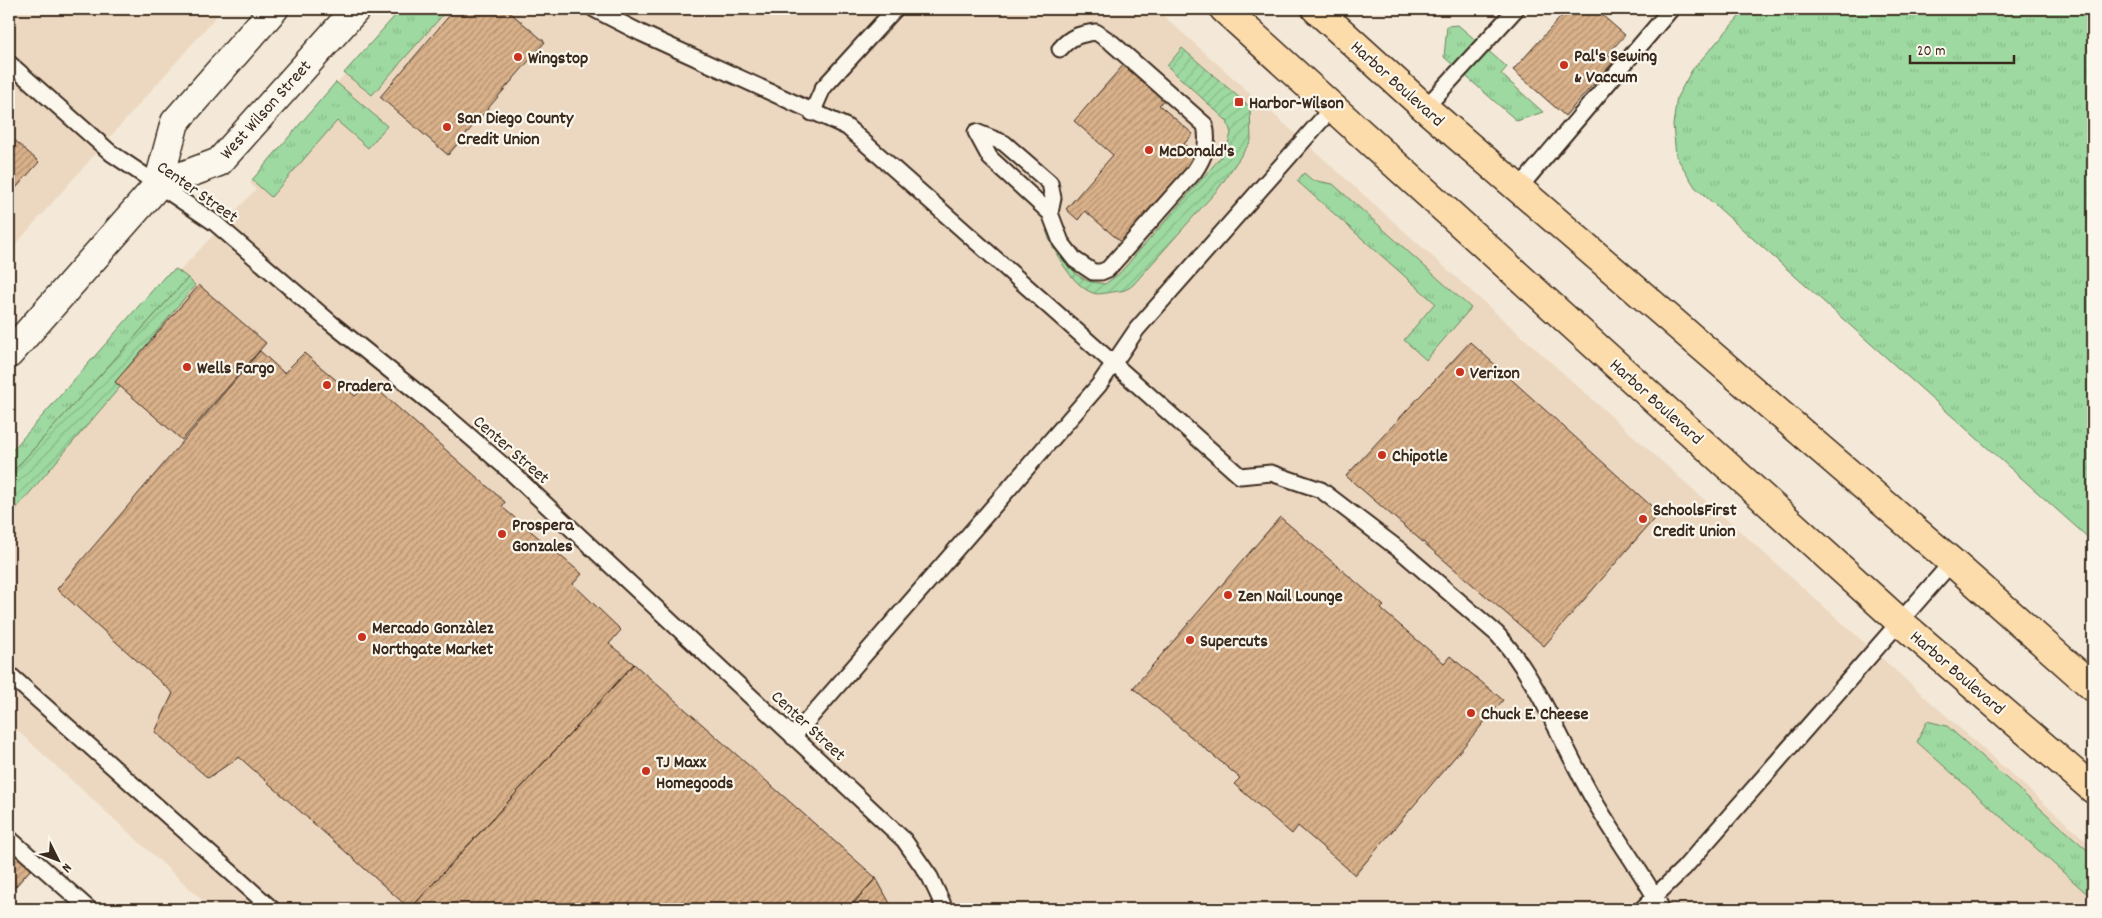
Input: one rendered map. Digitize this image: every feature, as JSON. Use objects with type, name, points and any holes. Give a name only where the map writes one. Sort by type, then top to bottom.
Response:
[{"type":"main road","name":"Harbor Boulevard","points":[[1224,9],[1900,622],[2093,789]]},
{"type":"main road","name":"Harbor Boulevard","points":[[1316,9],[1426,108],[1952,562],[2093,687]]},
{"type":"street","name":"West Wilson Street","points":[[9,354],[158,185],[175,122],[274,9]]},
{"type":"street","name":"West Wilson Street","points":[[158,185],[219,162],[356,9]]},
{"type":"lane","points":[[594,9],[847,127],[1240,476],[1271,473],[1321,490],[1401,551],[1508,645],[1529,676],[1595,802],[1658,903]]},
{"type":"lane","points":[[812,112],[823,88],[895,9]]},
{"type":"lane","points":[[1426,108],[1516,9]]},
{"type":"lane","points":[[1519,188],[1671,9]]},
{"type":"lane","points":[[1050,213],[1053,198],[1050,183],[1004,143],[976,132],[990,158],[1050,213],[1061,242],[1075,260],[1093,272],[1101,272],[1108,269],[1194,172],[1204,159],[1208,140],[1205,126],[1112,43],[1096,32],[1077,34],[1060,49]]},
{"type":"lane","name":"Center Street","points":[[9,63],[111,153],[215,223],[331,323],[438,409],[512,473],[904,840],[930,877],[945,909]]},
{"type":"lane","points":[[794,737],[1099,385],[1137,329],[1332,108]]},
{"type":"lane","points":[[1642,909],[1658,903],[1684,868],[1952,562]]},
{"type":"lane","points":[[9,674],[272,909]]},
{"type":"lane","points":[[9,838],[89,909]]},
{"type":"shaded area","points":[[9,9],[223,9],[9,252]]},
{"type":"shaded area","points":[[402,9],[1156,9],[2093,847],[2093,909],[212,909],[9,723],[9,454],[255,190],[250,182]]},
{"type":"green space","points":[[401,9],[448,9],[372,95],[344,73]]},
{"type":"green space","points":[[1746,9],[2093,9],[2093,542],[1695,187],[1676,156],[1673,125],[1677,97],[1692,70]]},
{"type":"green space","points":[[1458,25],[1507,67],[1501,74],[1543,112],[1517,121],[1444,57],[1447,26]]},
{"type":"green space","points":[[1182,48],[1250,107],[1251,141],[1219,188],[1133,285],[1121,291],[1093,293],[1085,289],[1070,275],[1053,247],[1046,230],[1076,274],[1087,281],[1105,284],[1119,274],[1220,158],[1228,144],[1231,133],[1227,121],[1167,66]]},
{"type":"green space","points":[[336,82],[387,126],[368,148],[337,121],[271,197],[252,180]]},
{"type":"green space","points":[[1304,173],[1312,180],[1333,184],[1471,308],[1426,360],[1404,340],[1435,303],[1297,181]]},
{"type":"green space","points":[[176,269],[188,278],[9,476],[9,454],[165,276]]},
{"type":"green space","points":[[188,278],[195,285],[116,383],[120,387],[9,517],[9,476]]},
{"type":"green space","points":[[1927,721],[1947,726],[2093,855],[2093,899],[1917,742]]},
{"type":"building","points":[[455,9],[506,9],[545,42],[448,155],[380,97]]},
{"type":"building","name":"Pal's Sewing & Vaccum","points":[[1568,9],[1595,9],[1625,35],[1608,54],[1615,60],[1565,116],[1513,70]]},
{"type":"building","name":"McDonald's","points":[[1126,62],[1166,97],[1159,105],[1193,134],[1184,144],[1197,156],[1121,242],[1085,211],[1078,220],[1066,209],[1113,155],[1074,121]]},
{"type":"building","points":[[9,135],[39,162],[9,196]]},
{"type":"building","name":"Wells Fargo","points":[[199,285],[266,343],[182,440],[115,382]]},
{"type":"building","points":[[1470,342],[1659,513],[1544,646],[1346,476]]},
{"type":"building","name":"Mercado Gonzàlez Northgate Market","points":[[260,351],[284,373],[304,353],[355,396],[370,383],[505,502],[502,507],[582,574],[573,584],[621,630],[609,644],[634,664],[410,909],[239,757],[208,778],[155,732],[173,693],[57,589]]},
{"type":"building","points":[[1280,517],[1384,606],[1381,609],[1444,663],[1450,656],[1503,700],[1355,875],[1298,826],[1292,834],[1234,784],[1240,778],[1133,688]]},
{"type":"building","name":"TJ Maxx Homegoods","points":[[634,664],[876,878],[847,909],[410,909]]},
{"type":"building","points":[[9,849],[31,869],[9,894]]},
{"type":"building","points":[[876,878],[893,909],[849,909]]},
{"type":"place","name":"Wingstop","points":[[518,57]]},
{"type":"place","name":"Pal's Sewing & Vaccum","points":[[1564,65]]},
{"type":"place","name":"Harbor-Wilson","points":[[1239,102]]},
{"type":"place","name":"San Diego County Credit Union","points":[[447,127]]},
{"type":"place","name":"McDonald's","points":[[1149,150]]},
{"type":"place","name":"Wells Fargo","points":[[187,367]]},
{"type":"place","name":"Verizon","points":[[1460,372]]},
{"type":"place","name":"Pradera","points":[[327,385]]},
{"type":"place","name":"Chipotle","points":[[1382,455]]},
{"type":"place","name":"SchoolsFirst Credit Union","points":[[1643,519]]},
{"type":"place","name":"Prospera Gonzales","points":[[502,534]]},
{"type":"place","name":"Zen Nail Lounge","points":[[1228,595]]},
{"type":"place","name":"Mercado Gonzàlez Northgate Market","points":[[362,637]]},
{"type":"place","name":"Supercuts","points":[[1190,640]]},
{"type":"place","name":"Chuck E. Cheese","points":[[1471,713]]},
{"type":"place","name":"TJ Maxx Homegoods","points":[[646,771]]}]
